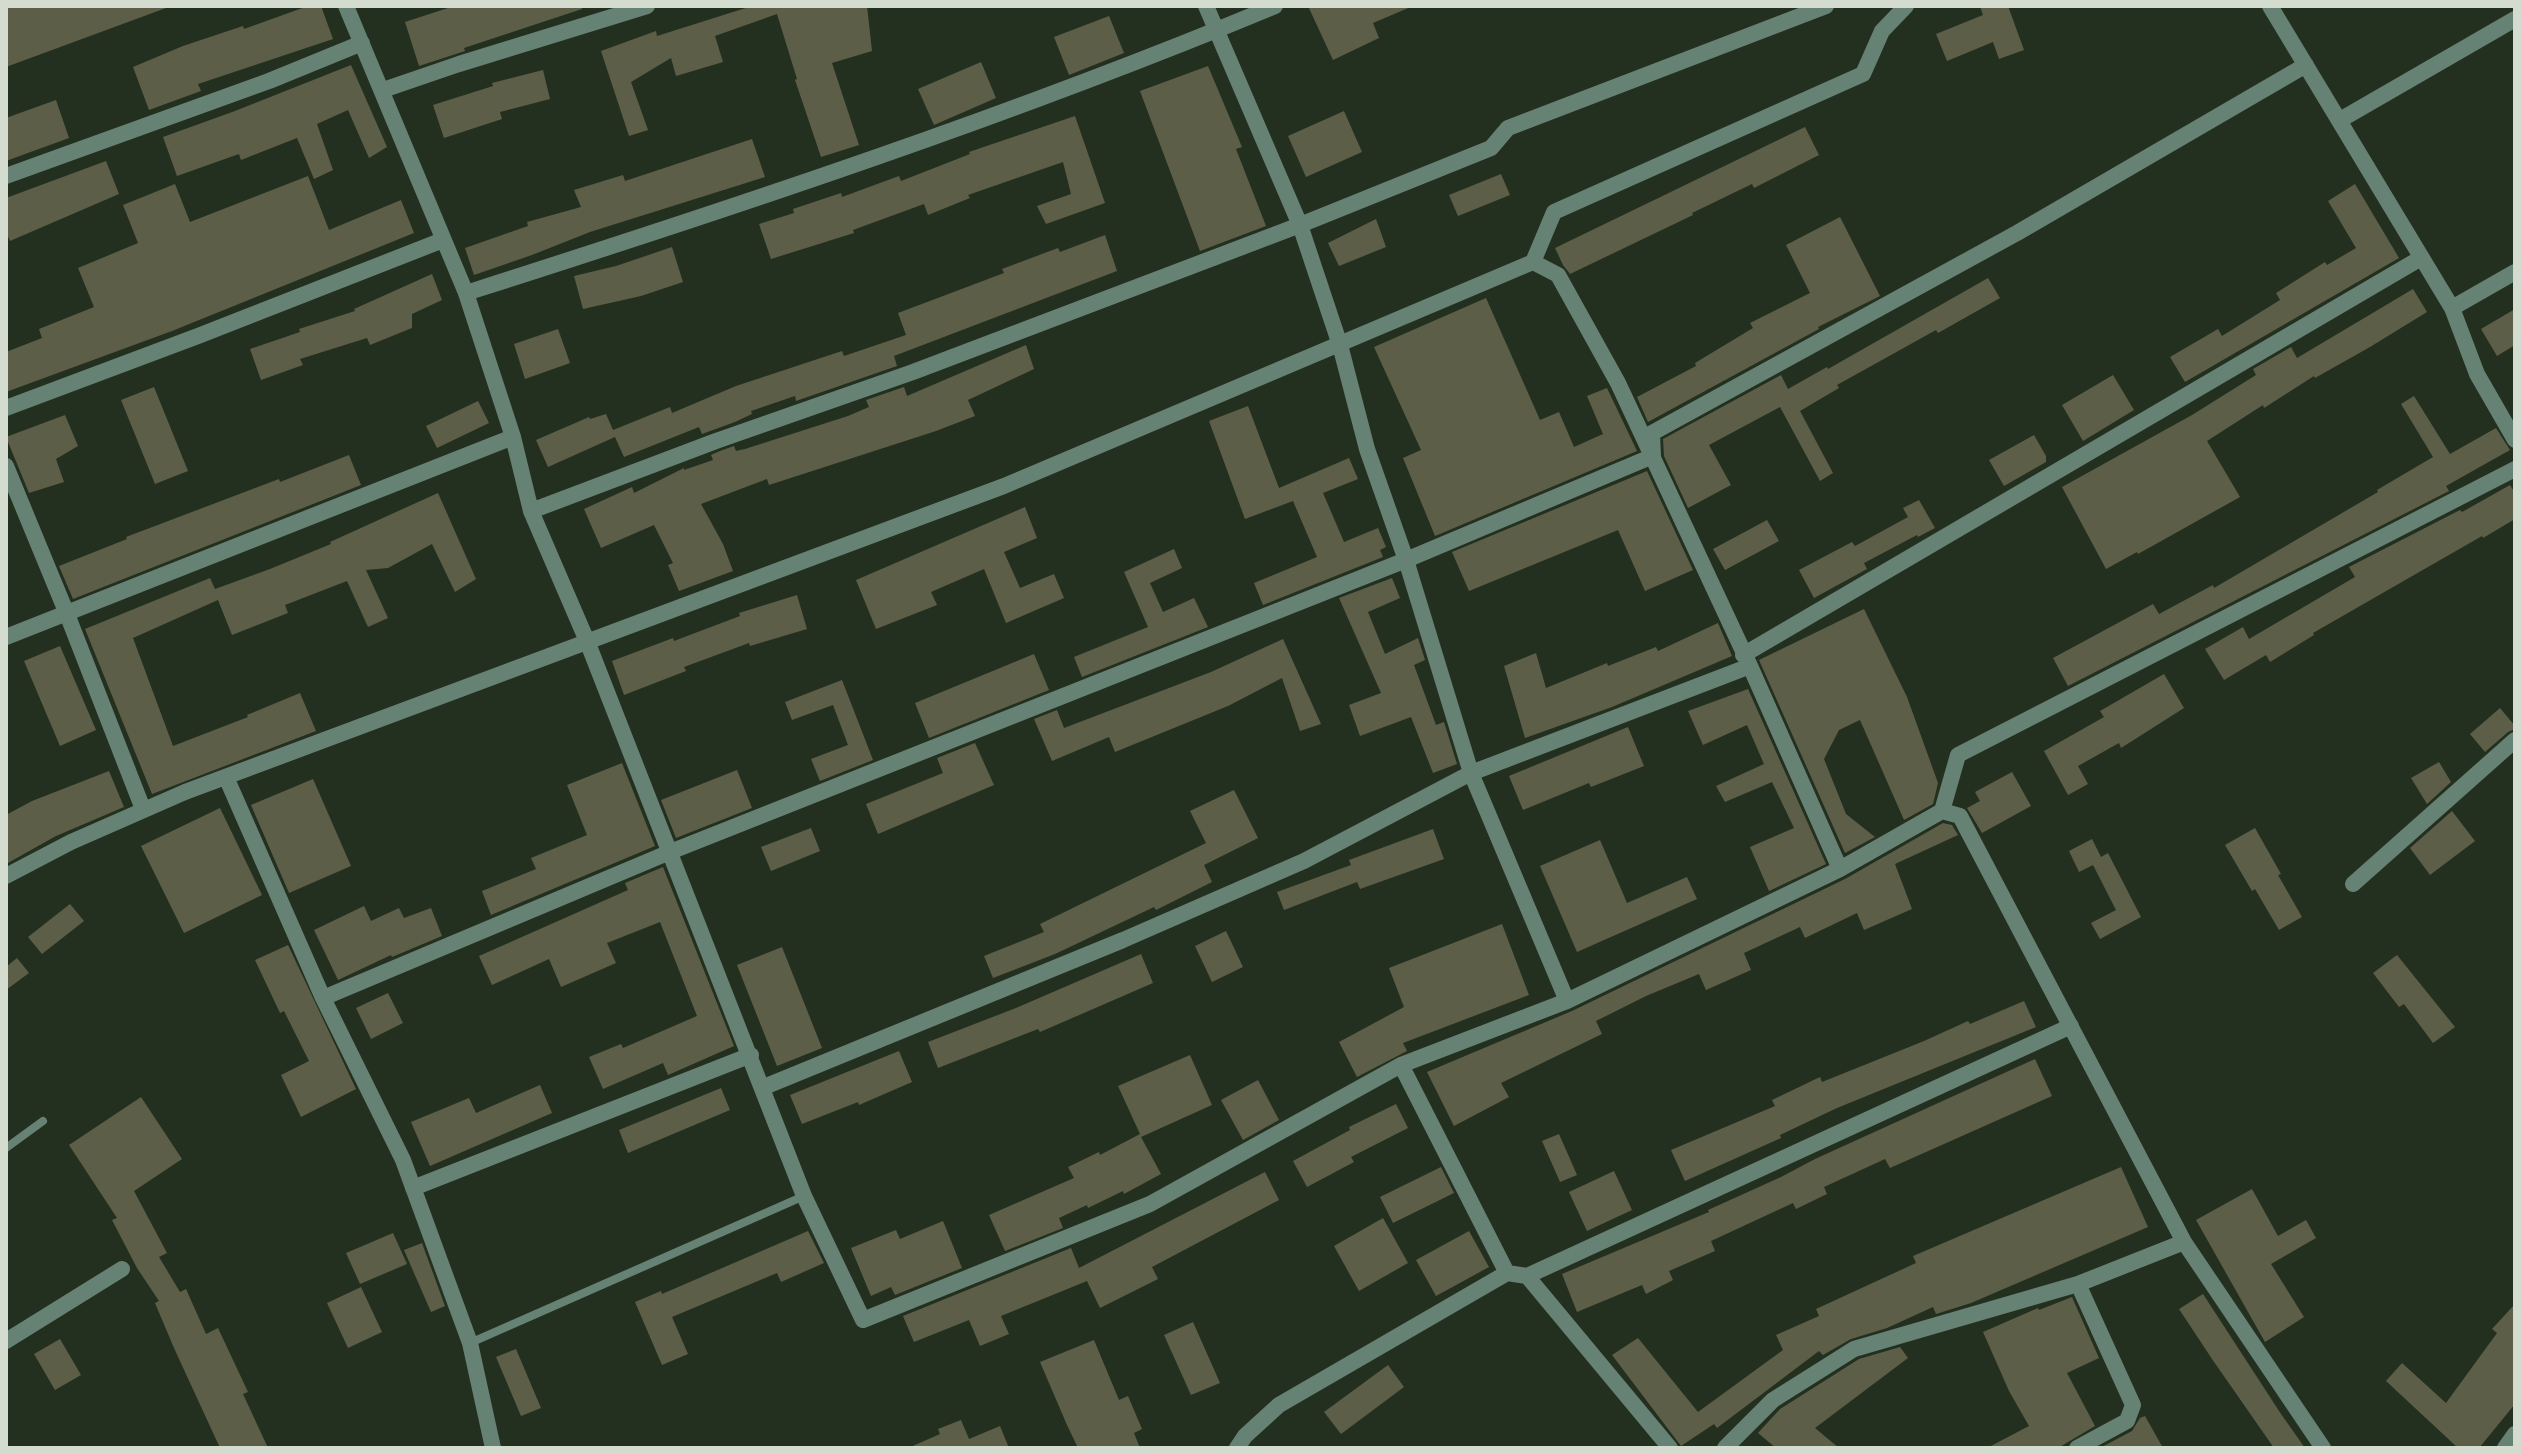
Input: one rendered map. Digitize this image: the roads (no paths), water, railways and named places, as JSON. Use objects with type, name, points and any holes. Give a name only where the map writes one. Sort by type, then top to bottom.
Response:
[{"type":"street","points":[[346,6],[466,293],[513,437],[531,511],[587,641],[764,1087],[804,1196],[863,1320],[1150,1204],[1401,1065],[1567,1001],[1840,869],[1942,811],[1958,755],[2515,469]]},
{"type":"street","points":[[383,90],[647,6]]},
{"type":"street","points":[[1206,6],[1300,225],[1340,345],[1367,449],[1406,560],[1471,773],[1567,1001]]},
{"type":"street","points":[[466,293],[696,220],[944,135],[1275,6]]},
{"type":"street","points":[[531,511],[716,441],[913,372],[1300,225],[1491,148],[1508,128],[1826,6]]},
{"type":"street","points":[[6,876],[143,809],[1004,486],[1533,262],[1554,212],[1863,74],[1882,31],[1906,6]]},
{"type":"street","points":[[2270,6],[2452,308],[2477,374],[2515,440]]},
{"type":"street","points":[[2340,120],[2515,19]]},
{"type":"street","points":[[6,176],[269,81],[362,43]]},
{"type":"street","points":[[1653,456],[1652,433],[2017,233],[2306,65]]},
{"type":"street","points":[[6,408],[443,240]]},
{"type":"street","points":[[764,1087],[1123,940],[1304,861],[1471,773],[1747,660],[2421,258]]},
{"type":"street","points":[[1533,262],[1558,275],[1618,383],[1840,869]]},
{"type":"street","points":[[2452,308],[2515,272]]},
{"type":"street","points":[[6,637],[513,437]]},
{"type":"street","points":[[323,998],[670,852],[1406,560],[1653,456]]},
{"type":"street","points":[[6,466],[143,809]]},
{"type":"street","points":[[2353,884],[2515,740]]},
{"type":"street","points":[[226,777],[323,998],[403,1160],[470,1343],[493,1448]]},
{"type":"street","points":[[1942,811],[1960,816],[2184,1242],[2323,1448]]},
{"type":"street","points":[[1237,1448],[1245,1436],[1279,1405],[1507,1273],[1527,1276],[2071,1026]]},
{"type":"street","points":[[413,1188],[751,1055]]},
{"type":"street","points":[[1401,1065],[1507,1273]]},
{"type":"street","points":[[1725,1448],[1773,1400],[1854,1349],[2078,1284],[2184,1242]]},
{"type":"street","points":[[6,1341],[122,1269]]},
{"type":"street","points":[[1527,1276],[1670,1448]]},
{"type":"street","points":[[2077,1448],[2127,1421],[2133,1405],[2078,1284]]},
{"type":"street","points":[[2505,1448],[2515,1434]]},
{"type":"lane","points":[[6,1148],[43,1121]]},
{"type":"lane","points":[[470,1343],[804,1196]]}]
